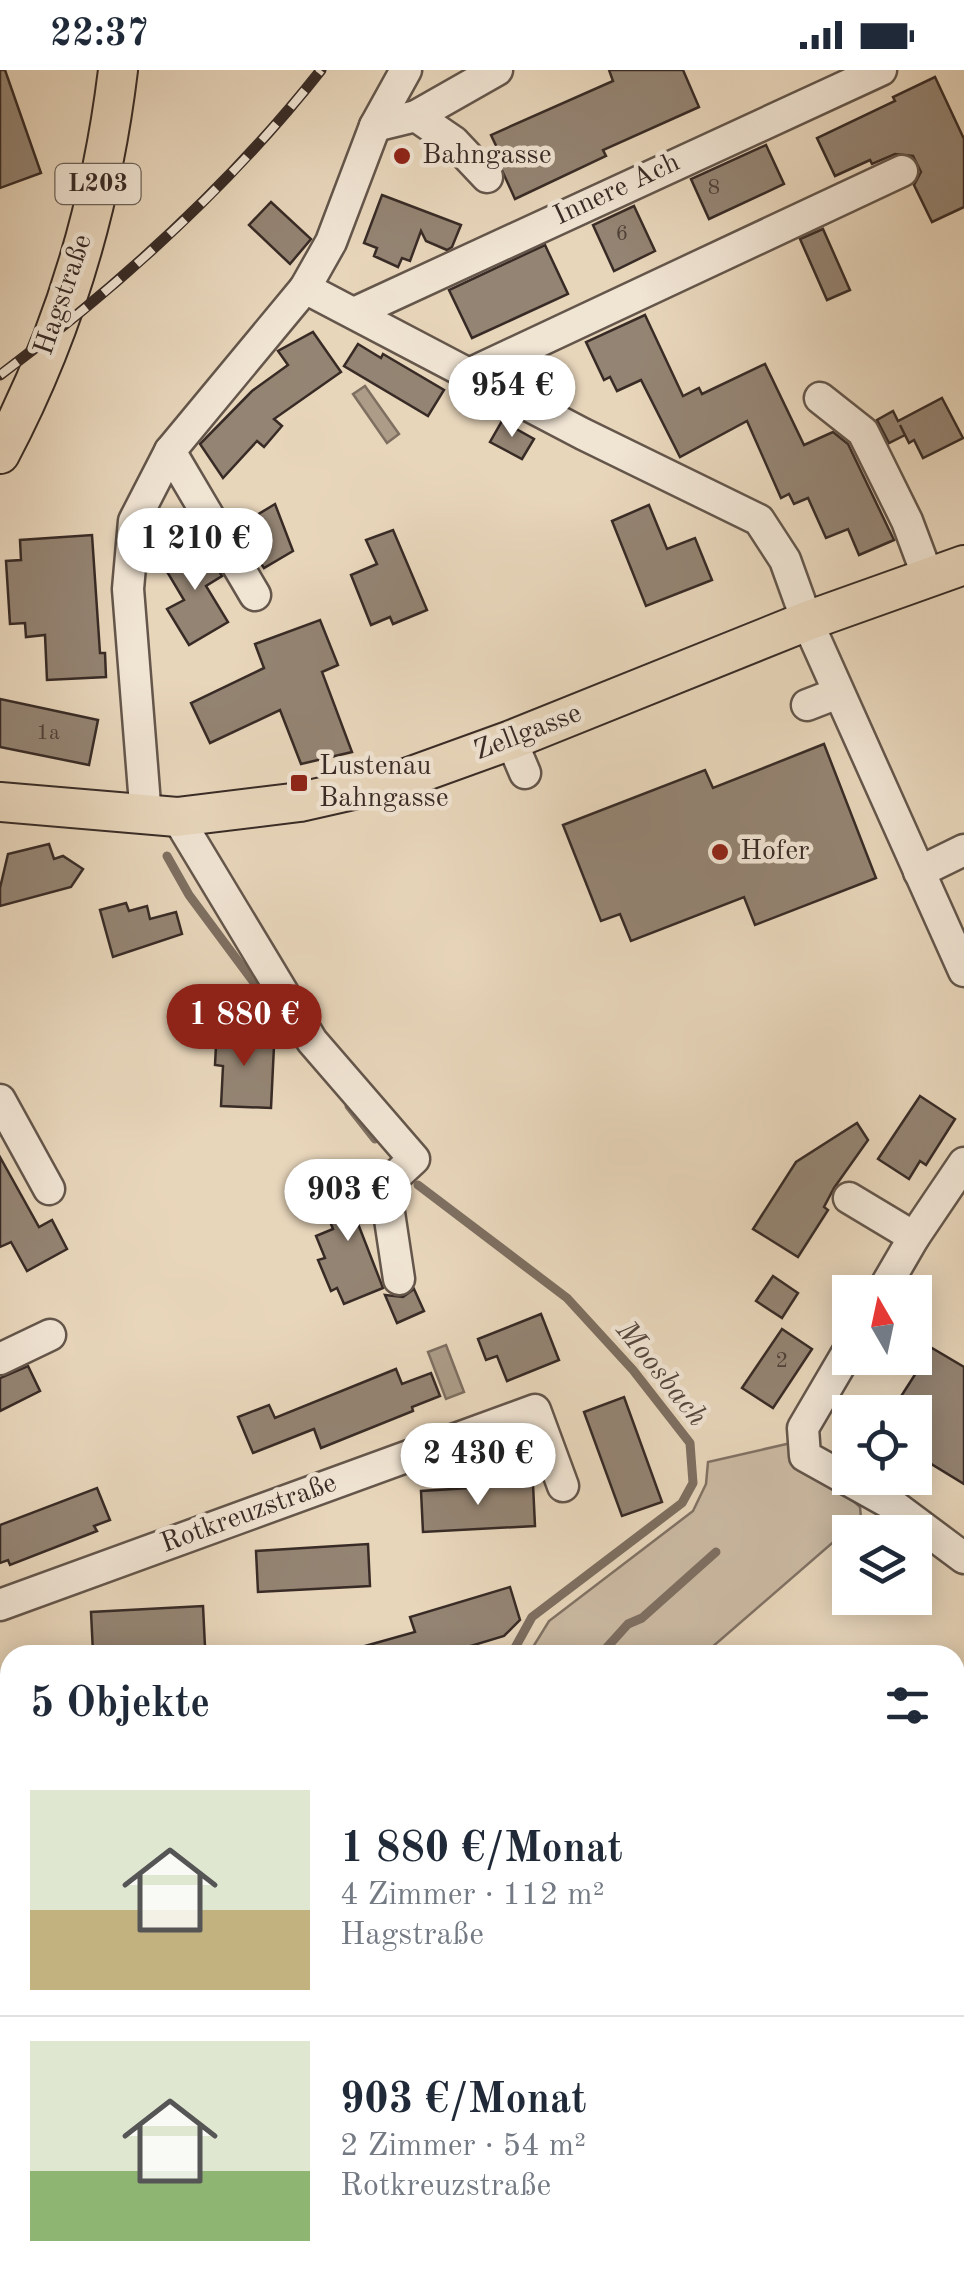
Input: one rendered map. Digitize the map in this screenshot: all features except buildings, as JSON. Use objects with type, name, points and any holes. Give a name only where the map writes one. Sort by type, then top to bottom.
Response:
[{"type":"main road","name":"Hagstraße","points":[[0,454],[34,382],[78,262],[101,172],[118,70]]},
{"type":"main road","name":"Zellgasse","points":[[0,802],[162,817],[300,802],[518,756],[807,621],[964,565]]},
{"type":"street","points":[[399,1279],[384,1186],[414,1159],[312,1041],[162,817],[128,588],[134,521],[170,451],[305,288],[331,242],[374,126],[406,70]]},
{"type":"street","points":[[374,126],[416,116],[497,70]]},
{"type":"street","name":"Innere Ach","points":[[354,313],[881,70]]},
{"type":"street","points":[[416,116],[454,142],[487,177]]},
{"type":"street","points":[[470,374],[902,171]]},
{"type":"street","points":[[305,288],[760,520],[785,560],[838,693],[963,967]]},
{"type":"street","points":[[820,398],[863,432],[907,521],[928,577]]},
{"type":"street","points":[[170,451],[255,595]]},
{"type":"street","points":[[808,705],[838,693]]},
{"type":"street","points":[[919,872],[964,850]]},
{"type":"street","points":[[0,1100],[49,1190]]},
{"type":"street","points":[[892,1275],[964,1163]]},
{"type":"street","points":[[850,1198],[914,1237]]},
{"type":"street","points":[[0,1359],[50,1334]]},
{"type":"street","points":[[834,1375],[804,1428],[806,1456],[892,1506],[964,1558]]},
{"type":"street","name":"Rotkreuzstraße","points":[[0,1604],[535,1410],[563,1486]]},
{"type":"shaded area","points":[[365,386],[399,434],[387,443],[353,394]]},
{"type":"shaded area","points":[[446,1345],[464,1392],[446,1399],[428,1352]]},
{"type":"shaded area","points":[[804,1440],[802,1472],[832,1486],[832,1495],[847,1495],[860,1507],[861,1515],[832,1515],[832,1543],[715,1645],[534,1645],[549,1621],[693,1511],[706,1484],[708,1462]]},
{"type":"waterway","name":"Moosbach","points":[[167,856],[189,895],[290,1031]]},
{"type":"waterway","name":"Moosbach","points":[[349,1106],[375,1139]]},
{"type":"waterway","name":"Moosbach","points":[[418,1185],[567,1298],[633,1370],[690,1443],[693,1483],[682,1503],[532,1617],[517,1645]]},
{"type":"waterway","points":[[609,1645],[628,1624],[642,1618],[716,1552]]},
{"type":"railway","points":[[0,375],[171,233],[249,154],[321,70]]},
{"type":"place","name":"Bahngasse","points":[[402,156]]},
{"type":"place","name":"Lustenau Bahngasse","points":[[299,783]]},
{"type":"place","name":"Hofer","points":[[720,852]]}]
